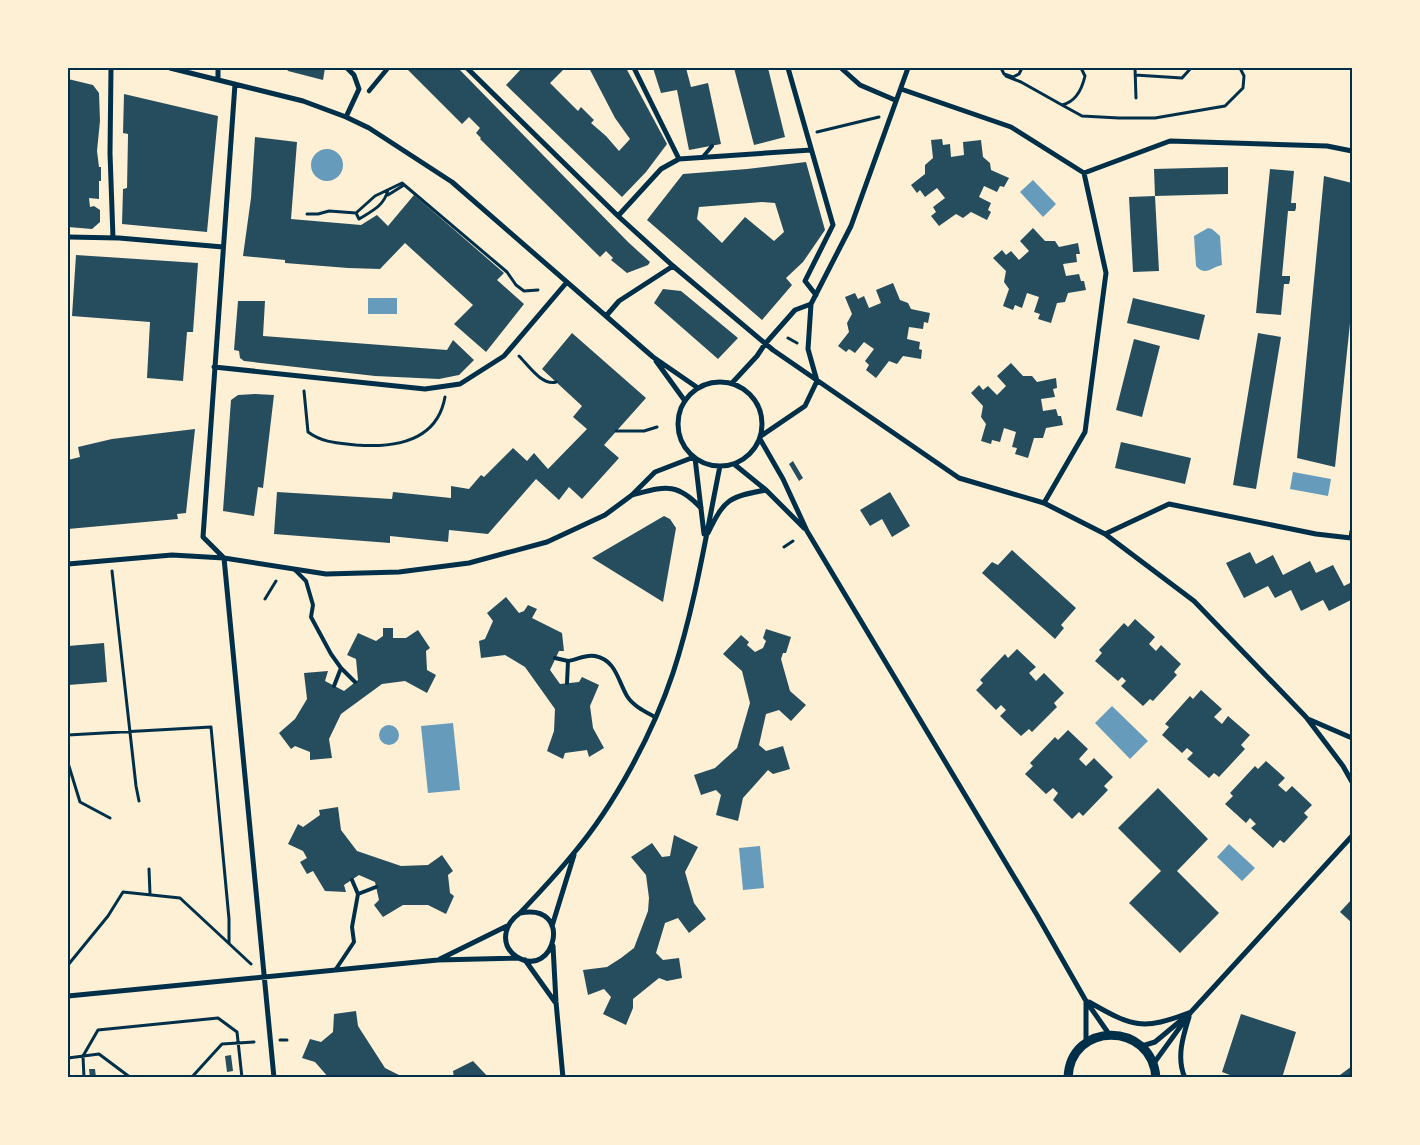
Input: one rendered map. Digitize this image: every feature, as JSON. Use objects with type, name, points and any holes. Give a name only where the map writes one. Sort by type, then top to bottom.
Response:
[{"type":"street","points":[[111,68],[112,238]]},
{"type":"street","points":[[170,68],[303,101],[369,128],[452,182],[653,357],[698,388]]},
{"type":"street","points":[[218,68],[218,79]]},
{"type":"street","points":[[346,117],[359,89],[354,75],[347,68]]},
{"type":"street","points":[[369,91],[388,68]]},
{"type":"street","points":[[467,68],[618,216],[673,266],[765,344],[959,478],[1044,503],[1105,534],[1194,601],[1306,718],[1343,766],[1352,782]]},
{"type":"street","points":[[634,68],[679,159]]},
{"type":"street","points":[[788,68],[833,225],[805,280],[816,294]]},
{"type":"street","points":[[841,68],[860,85],[895,100]]},
{"type":"street","points":[[908,68],[851,226],[810,304],[808,349],[816,381],[804,406],[761,438],[752,452],[734,464],[720,466],[707,464],[695,457],[686,448],[680,436],[678,424],[680,412],[685,401],[698,388],[714,383],[732,383],[744,389],[754,398],[760,410],[762,423],[761,438],[807,531],[1037,915],[1086,1001],[1109,1034]]},
{"type":"street","points":[[235,84],[203,537],[224,558],[274,1078]]},
{"type":"street","points":[[900,89],[1011,127],[1084,174],[1106,273],[1085,432],[1044,503]]},
{"type":"street","points":[[1084,174],[1170,142],[1327,146],[1352,151]]},
{"type":"street","points":[[618,216],[661,169],[679,159],[811,150]]},
{"type":"street","points":[[68,237],[112,238],[223,247]]},
{"type":"street","points":[[606,316],[619,301],[673,266]]},
{"type":"street","points":[[214,367],[425,389],[460,384],[504,356],[567,282]]},
{"type":"street","points":[[732,383],[795,310],[810,304]]},
{"type":"street","points":[[653,357],[685,401]]},
{"type":"street","points":[[68,564],[172,555],[224,558],[326,574],[399,572],[469,563],[547,542],[605,515],[632,495],[655,472],[695,457]]},
{"type":"street","points":[[695,457],[704,540]]},
{"type":"street","points":[[734,464],[766,490],[807,531]]},
{"type":"street","points":[[518,958],[506,944],[507,926],[574,853],[611,801],[630,768],[655,717],[673,674],[687,624],[720,466]]},
{"type":"street","points":[[632,495],[665,487],[678,490],[690,496],[701,509]]},
{"type":"street","points":[[704,540],[720,508],[738,496],[766,490]]},
{"type":"street","points":[[1105,534],[1169,504],[1316,534],[1352,538],[1352,531]]},
{"type":"street","points":[[1306,718],[1352,738]]},
{"type":"street","points":[[1154,1063],[1191,1012],[1352,836]]},
{"type":"street","points":[[552,926],[574,853]]},
{"type":"street","points":[[520,913],[529,911],[539,913],[547,918],[552,926],[563,1078]]},
{"type":"street","points":[[438,960],[507,926]]},
{"type":"street","points":[[68,996],[438,960],[539,959],[550,950],[553,944]]},
{"type":"street","points":[[525,960],[556,1002]]},
{"type":"street","points":[[1086,1001],[1128,1022],[1155,1024],[1191,1012]]},
{"type":"street","points":[[1086,1001],[1086,1042]]},
{"type":"street","points":[[1142,1046],[1155,1042],[1191,1012]]},
{"type":"street","points":[[1185,1078],[1182,1070],[1181,1040],[1191,1012]]},
{"type":"street","points":[[1068,1078],[1068,1069],[1074,1054],[1086,1042],[1109,1034],[1121,1035],[1132,1039],[1142,1046],[1154,1063],[1156,1078]]},
{"type":"lane","points":[[702,158],[712,146]]},
{"type":"lane","points":[[294,569],[306,581],[313,605],[311,617],[331,654],[341,668],[355,682]]},
{"type":"lane","points":[[555,658],[568,660],[584,656],[594,656],[607,661],[619,676],[628,698],[639,708],[655,717]]},
{"type":"lane","points":[[567,683],[568,660]]},
{"type":"lane","points":[[334,686],[341,668]]},
{"type":"lane","points":[[336,969],[354,942],[352,927],[358,894],[352,880]]},
{"type":"lane","points":[[358,894],[376,887]]},
{"type":"path","points":[[1000,68],[1006,76],[1021,82],[1082,116],[1137,118],[1155,118],[1225,106],[1243,88],[1244,76],[1240,68]]},
{"type":"path","points":[[1006,76],[1016,76],[1022,68]]},
{"type":"path","points":[[1062,106],[1075,99],[1081,88],[1085,76],[1081,68]]},
{"type":"path","points":[[1135,68],[1136,98]]},
{"type":"path","points":[[1135,75],[1182,78],[1190,68]]},
{"type":"path","points":[[814,133],[891,114]]},
{"type":"path","points":[[307,214],[329,211],[356,213],[375,196],[402,183],[507,272],[516,285],[524,291],[538,290]]},
{"type":"path","points":[[387,195],[404,185]]},
{"type":"path","points":[[356,213],[359,219],[381,204],[386,199],[388,190]]},
{"type":"path","points":[[788,338],[800,345]]},
{"type":"path","points":[[519,355],[546,382],[552,384],[556,382]]},
{"type":"path","points":[[304,391],[308,432],[318,439],[330,443],[377,446],[407,442],[425,433],[438,418],[443,408],[445,396]]},
{"type":"path","points":[[616,431],[644,430],[657,427]]},
{"type":"path","points":[[784,547],[793,541]]},
{"type":"path","points":[[111,560],[136,786],[140,802]]},
{"type":"path","points":[[265,599],[276,581]]},
{"type":"path","points":[[68,735],[130,730],[211,727],[228,919],[228,943]]},
{"type":"path","points":[[68,763],[80,802],[110,818]]},
{"type":"path","points":[[149,869],[150,894]]},
{"type":"path","points":[[68,965],[108,916],[123,892],[180,898],[264,976]]},
{"type":"path","points":[[84,1078],[83,1056],[98,1030],[218,1018],[237,1032],[242,1078]]},
{"type":"path","points":[[191,1078],[222,1044],[254,1042]]},
{"type":"path","points":[[68,1058],[100,1054],[131,1078]]},
{"type":"water","points":[[327,149],[333,150],[338,154],[342,159],[342,171],[338,176],[333,180],[327,181],[321,180],[316,176],[312,171],[311,165],[312,159],[316,154],[321,150]]},
{"type":"water","points":[[1033,180],[1056,204],[1043,217],[1020,192]]},
{"type":"water","points":[[1208,228],[1220,236],[1222,265],[1203,271],[1196,266],[1194,236]]},
{"type":"water","points":[[368,298],[397,298],[397,314],[368,314]]},
{"type":"water","points":[[1293,472],[1331,479],[1328,496],[1290,489]]},
{"type":"water","points":[[1112,706],[1148,741],[1130,759],[1095,723]]},
{"type":"water","points":[[453,723],[460,790],[428,793],[421,726]]},
{"type":"water","points":[[389,725],[396,728],[399,735],[396,742],[389,745],[382,742],[379,735],[382,728]]},
{"type":"water","points":[[1229,844],[1255,868],[1242,881],[1217,857]]},
{"type":"water","points":[[760,846],[764,888],[743,890],[739,848]]},
{"type":"building","points":[[286,68],[325,68],[323,80],[288,71]]},
{"type":"building","points":[[410,68],[458,68],[628,242],[650,262],[648,265],[627,273],[611,260],[613,258],[606,251],[600,257],[480,139],[476,133],[480,128],[469,117],[462,124],[408,70]]},
{"type":"building","points":[[522,68],[565,68],[550,83],[578,111],[581,107],[594,120],[591,123],[619,151],[630,139],[615,118],[589,68],[626,68],[667,144],[646,172],[622,197],[506,85]]},
{"type":"building","points":[[653,68],[686,68],[691,87],[708,83],[721,144],[689,150],[677,90],[661,93]]},
{"type":"building","points":[[734,68],[768,68],[785,137],[754,145]]},
{"type":"building","points":[[68,79],[93,85],[99,93],[100,121],[97,151],[99,167],[101,167],[101,181],[99,181],[99,199],[89,198],[90,207],[94,206],[100,210],[100,222],[92,229],[68,227]]},
{"type":"building","points":[[124,94],[218,116],[207,232],[122,224],[123,189],[127,188],[128,137],[128,134],[123,133]]},
{"type":"building","points":[[255,137],[297,142],[291,219],[361,225],[377,215],[388,226],[414,195],[504,273],[497,280],[524,304],[486,352],[454,324],[473,305],[405,243],[380,269],[285,263],[285,260],[243,256],[251,198]]},
{"type":"building","points":[[942,139],[943,145],[950,144],[951,157],[964,155],[963,142],[981,140],[983,157],[990,163],[991,170],[1009,178],[1004,187],[1000,186],[997,192],[984,186],[979,197],[991,203],[988,210],[991,212],[987,220],[971,212],[963,218],[956,214],[939,226],[931,216],[936,212],[933,207],[945,198],[937,188],[925,197],[920,190],[917,193],[911,185],[925,174],[925,165],[933,158],[931,140]]},
{"type":"building","points":[[806,162],[825,230],[803,262],[786,278],[792,285],[762,320],[647,220],[683,174]],"holes":[[[762,202],[775,203],[784,232],[774,241],[745,217],[722,243],[697,219],[699,207]]]},
{"type":"building","points":[[1228,167],[1228,194],[1155,196],[1154,169]]},
{"type":"building","points":[[1270,169],[1294,171],[1291,203],[1296,203],[1296,208],[1295,211],[1288,211],[1282,276],[1290,276],[1290,280],[1289,284],[1284,284],[1281,315],[1256,313]]},
{"type":"building","points":[[1324,176],[1352,183],[1352,304],[1335,467],[1297,458]]},
{"type":"building","points":[[1155,196],[1159,271],[1133,272],[1129,197]]},
{"type":"building","points":[[1033,228],[1045,241],[1055,241],[1059,247],[1078,243],[1080,254],[1076,254],[1077,262],[1063,264],[1066,276],[1079,274],[1081,281],[1084,281],[1086,290],[1068,293],[1065,302],[1057,303],[1051,323],[1038,319],[1040,314],[1034,312],[1039,297],[1027,293],[1022,308],[1015,305],[1013,310],[1003,306],[1009,289],[1004,282],[1006,271],[993,258],[1002,250],[1006,255],[1011,251],[1019,260],[1029,251],[1020,241]]},
{"type":"building","points":[[76,255],[198,263],[193,332],[187,332],[183,381],[147,378],[150,322],[72,316]]},
{"type":"building","points":[[893,283],[900,300],[908,303],[911,309],[930,313],[928,323],[924,322],[923,329],[909,327],[907,339],[920,342],[919,349],[922,350],[921,359],[903,356],[897,364],[889,361],[876,378],[866,370],[869,365],[865,361],[874,349],[864,342],[855,353],[849,349],[846,352],[838,346],[849,332],[847,323],[852,314],[845,297],[855,293],[858,299],[864,296],[869,308],[881,303],[876,290]]},
{"type":"building","points":[[663,289],[681,291],[738,338],[718,359],[654,303]]},
{"type":"building","points":[[1133,298],[1205,315],[1199,340],[1127,323]]},
{"type":"building","points":[[238,301],[265,301],[263,336],[447,350],[453,340],[474,360],[459,375],[439,379],[375,376],[244,361],[240,358],[239,351],[234,350]]},
{"type":"building","points":[[572,333],[646,398],[604,445],[619,458],[582,499],[569,487],[559,500],[536,479],[488,534],[449,530],[448,542],[390,536],[390,543],[274,534],[277,492],[392,499],[393,492],[451,498],[451,486],[469,489],[481,475],[484,477],[513,448],[527,461],[534,453],[548,469],[587,429],[573,417],[582,406],[542,369]]},
{"type":"building","points":[[1258,333],[1281,337],[1256,489],[1233,485]]},
{"type":"building","points":[[1134,339],[1160,346],[1142,417],[1116,410]]},
{"type":"building","points":[[1011,363],[1023,376],[1032,376],[1037,382],[1056,378],[1057,388],[1053,389],[1055,397],[1041,399],[1043,411],[1056,409],[1058,416],[1061,416],[1063,425],[1046,428],[1043,438],[1034,438],[1028,458],[1015,454],[1017,448],[1012,447],[1016,432],[1004,428],[1000,442],[992,440],[991,444],[981,441],[986,424],[981,417],[983,406],[971,393],[979,385],[983,390],[988,386],[997,395],[1006,386],[997,376]]},
{"type":"building","points":[[238,395],[274,395],[263,488],[258,487],[254,516],[223,511],[231,400]]},
{"type":"building","points":[[195,429],[186,513],[177,514],[178,519],[68,529],[68,460],[80,457],[78,447],[112,439]]},
{"type":"building","points":[[1121,442],[1191,458],[1185,484],[1115,468]]},
{"type":"building","points":[[793,461],[803,478],[799,481],[789,464]]},
{"type":"building","points":[[890,492],[910,526],[892,537],[882,519],[870,526],[860,510]]},
{"type":"building","points":[[664,516],[670,519],[676,528],[663,602],[592,558]]},
{"type":"building","points":[[1012,550],[1076,608],[1061,625],[1064,628],[1055,639],[982,573],[992,562],[998,565]]},
{"type":"building","points":[[1250,552],[1256,564],[1273,555],[1283,575],[1310,561],[1316,573],[1333,565],[1344,586],[1352,582],[1352,604],[1351,600],[1329,611],[1323,600],[1301,611],[1291,590],[1275,598],[1268,586],[1244,598],[1226,563]]},
{"type":"building","points":[[506,597],[519,613],[524,611],[528,605],[537,609],[532,618],[562,633],[564,651],[559,651],[550,670],[560,684],[579,682],[582,677],[599,685],[590,706],[593,728],[604,748],[589,757],[587,750],[565,753],[563,759],[547,751],[554,731],[555,709],[525,667],[505,655],[481,658],[479,641],[485,639],[493,621],[487,613]]},
{"type":"building","points":[[1135,619],[1155,637],[1149,644],[1156,651],[1161,645],[1181,664],[1174,672],[1177,675],[1153,701],[1150,699],[1143,706],[1121,686],[1126,681],[1122,677],[1118,681],[1095,661],[1102,653],[1099,650],[1124,623],[1128,627]]},
{"type":"building","points":[[383,628],[393,628],[393,638],[406,638],[418,630],[430,648],[426,651],[427,670],[436,675],[427,693],[405,681],[382,684],[341,714],[329,739],[332,758],[310,760],[310,752],[295,746],[291,749],[279,733],[295,719],[307,699],[304,673],[328,671],[325,681],[344,691],[358,680],[356,659],[347,655],[358,633],[376,641],[383,636]]},
{"type":"building","points":[[766,629],[791,637],[786,653],[783,653],[781,659],[790,691],[806,705],[791,721],[779,710],[766,714],[759,745],[766,751],[783,746],[790,769],[773,774],[768,770],[743,798],[738,821],[716,815],[721,795],[716,790],[701,795],[694,775],[715,768],[737,748],[750,703],[742,671],[723,654],[741,635],[749,642],[747,645],[755,652],[763,648],[766,641],[763,638]]},
{"type":"building","points":[[104,643],[107,682],[68,685],[68,646]]},
{"type":"building","points":[[1017,649],[1036,667],[1029,673],[1036,681],[1044,673],[1064,693],[1054,703],[1057,707],[1032,732],[1029,729],[1021,736],[1000,716],[1006,710],[1001,705],[996,710],[976,690],[983,683],[980,680],[1005,654],[1008,658]]},
{"type":"building","points":[[1201,690],[1222,709],[1214,717],[1222,724],[1228,716],[1250,735],[1241,745],[1245,749],[1219,777],[1214,773],[1209,778],[1187,759],[1193,753],[1187,748],[1182,753],[1162,735],[1169,727],[1165,724],[1190,696],[1193,699]]},
{"type":"building","points":[[1068,730],[1088,749],[1079,759],[1086,766],[1094,758],[1113,777],[1104,786],[1108,790],[1083,816],[1079,812],[1072,819],[1053,800],[1058,793],[1053,788],[1046,794],[1025,774],[1033,766],[1030,763],[1055,737],[1058,740]]},
{"type":"building","points":[[1266,761],[1285,778],[1278,785],[1286,792],[1292,786],[1312,805],[1304,813],[1308,817],[1284,843],[1280,840],[1273,848],[1251,828],[1256,824],[1250,818],[1246,823],[1225,804],[1233,796],[1230,793],[1255,766],[1258,769]]},
{"type":"building","points":[[1158,788],[1208,839],[1177,871],[1219,913],[1180,953],[1129,903],[1161,871],[1118,828]]},
{"type":"building","points":[[338,807],[341,830],[357,851],[401,866],[428,865],[442,855],[453,871],[448,875],[450,893],[454,896],[446,914],[428,905],[403,905],[383,917],[374,905],[379,900],[375,882],[359,875],[344,885],[346,892],[325,891],[313,871],[307,874],[300,862],[307,858],[303,851],[288,844],[298,824],[303,827],[320,815],[319,810]]},
{"type":"building","points":[[674,835],[698,847],[685,872],[694,903],[706,919],[689,933],[678,918],[665,923],[656,953],[663,960],[679,958],[682,978],[667,981],[659,978],[633,999],[633,1008],[626,1025],[603,1014],[611,997],[604,989],[588,995],[583,970],[607,967],[634,948],[648,911],[649,898],[646,875],[631,857],[652,843],[662,857],[670,856]]},
{"type":"building","points":[[1352,899],[1352,923],[1340,912]]},
{"type":"building","points":[[356,1011],[358,1026],[385,1068],[399,1075],[397,1078],[329,1078],[315,1062],[302,1058],[310,1039],[321,1042],[333,1032],[334,1014]]},
{"type":"building","points":[[1241,1014],[1296,1032],[1282,1078],[1238,1078],[1222,1072]]},
{"type":"building","points":[[231,1055],[233,1071],[227,1072],[225,1056]]},
{"type":"building","points":[[473,1061],[489,1078],[454,1078],[453,1071]]},
{"type":"building","points":[[1352,1066],[1352,1078],[1336,1078]]},
{"type":"building","points":[[89,1069],[95,1069],[96,1078],[90,1078]]}]
